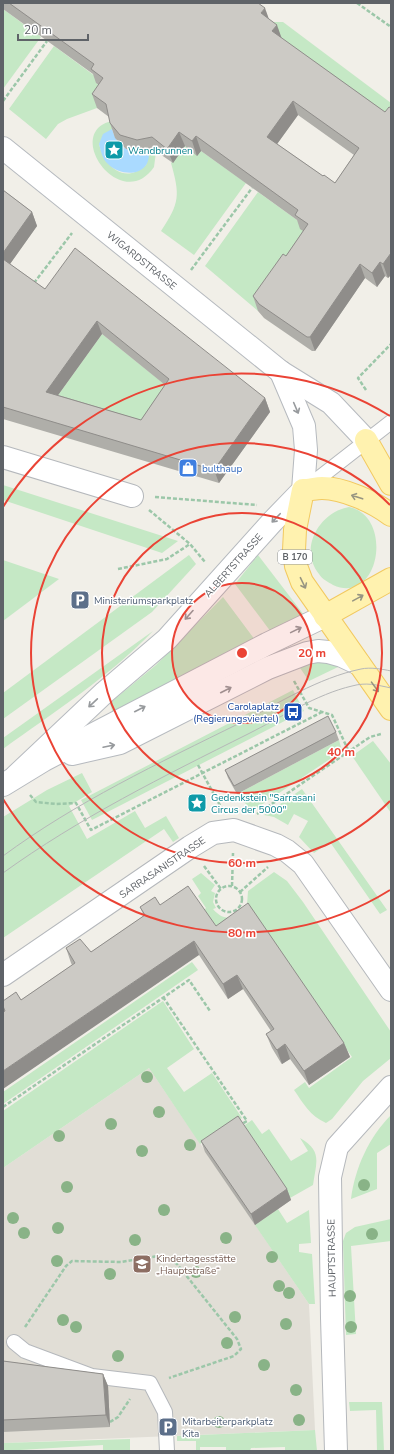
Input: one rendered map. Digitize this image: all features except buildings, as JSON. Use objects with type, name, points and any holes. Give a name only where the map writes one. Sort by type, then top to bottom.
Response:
[{"type":"main road","name":"WIGARDSTRASSE","points":[[3,148],[281,372],[331,403],[366,440]]},
{"type":"main road","name":"WIGARDSTRASSE","points":[[281,372],[304,426],[306,450],[303,490]]},
{"type":"main road","points":[[366,440],[391,484]]},
{"type":"main road","points":[[3,458],[132,496]]},
{"type":"main road","points":[[303,490],[322,488],[356,496],[374,503],[391,515]]},
{"type":"main road","name":"B 170","points":[[303,490],[295,530],[294,550],[296,566],[308,593],[391,709]]},
{"type":"main road","name":"ALBERTSTRASSE","points":[[9,781],[105,692],[167,639],[273,521],[303,490]]},
{"type":"main road","points":[[9,781],[44,760],[267,644],[325,616],[391,579]]},
{"type":"main road","points":[[44,760],[120,743],[268,668],[307,653],[318,651],[328,652],[342,656],[359,664]]},
{"type":"main road","name":"SARRASANISTRASSE","points":[[3,975],[190,847],[213,833],[234,830],[276,845],[287,851],[303,864],[391,990]]},
{"type":"main road","name":"HAUPTSTRASSE","points":[[336,1451],[330,1176],[337,1146],[391,1087]]},
{"type":"lane","name":"ALBERTSTRASSE","points":[[303,490],[391,422]]},
{"type":"lane","points":[[14,1342],[25,1351],[92,1376],[150,1384],[165,1412],[167,1451]]},
{"type":"path","points":[[357,3],[391,28]]},
{"type":"path","points":[[3,101],[47,41]]},
{"type":"path","points":[[178,288],[252,188]]},
{"type":"path","points":[[30,289],[86,215]]},
{"type":"path","points":[[366,390],[358,378],[391,344]]},
{"type":"path","points":[[132,496],[258,505]]},
{"type":"path","points":[[132,496],[190,544],[208,566]]},
{"type":"path","points":[[118,569],[167,559],[190,544]]},
{"type":"path","points":[[292,677],[309,708],[332,715],[349,752]]},
{"type":"path","points":[[9,781],[36,802],[56,804],[76,803],[91,830],[322,712]]},
{"type":"path","points":[[234,830],[370,737],[381,734]]},
{"type":"path","points":[[198,764],[234,830],[232,886]]},
{"type":"path","points":[[325,768],[328,772]]},
{"type":"path","points":[[190,847],[221,889]]},
{"type":"path","points":[[240,892],[287,851]]},
{"type":"path","points":[[227,886],[232,886],[240,892],[242,902],[240,907],[232,912],[226,912],[218,906],[216,896],[221,889],[227,886]]},
{"type":"path","points":[[3,1107],[189,980],[210,1011]]},
{"type":"path","points":[[163,997],[247,1121],[235,1128]]},
{"type":"path","points":[[14,1342],[66,1266],[72,1261],[121,1262],[164,1256],[177,1264],[237,1339],[241,1349],[238,1353],[227,1359],[150,1384],[138,1390],[118,1417],[110,1422]]},
{"type":"shaded area","name":"Kindertagesstätte „Hauptstraße“","points":[[149,1068],[309,1304],[315,1430],[3,1443],[3,1168]]},
{"type":"green space","points":[[3,9],[41,37],[3,89]]},
{"type":"green space","points":[[270,22],[283,22],[391,103],[391,125],[277,45]]},
{"type":"green space","points":[[54,46],[99,79],[109,92],[97,108],[67,119],[58,124],[46,139],[9,109]]},
{"type":"green space","points":[[112,121],[112,129],[99,144],[106,160],[114,169],[126,173],[136,172],[146,165],[149,154],[156,152],[154,167],[141,179],[126,182],[113,176],[102,166],[95,153],[93,140],[98,128]]},
{"type":"green space","points":[[185,146],[201,151],[246,183],[194,255],[161,231],[175,206],[177,191],[171,163]]},
{"type":"green space","points":[[258,192],[304,225],[314,238],[288,269],[258,311],[205,266]]},
{"type":"green space","points":[[102,334],[174,392],[146,434],[51,405]]},
{"type":"green space","points":[[3,485],[178,541],[162,553],[3,500]]},
{"type":"green space","points":[[349,507],[363,514],[372,526],[376,541],[376,557],[371,572],[362,583],[349,588],[333,585],[325,580],[313,564],[311,553],[315,533],[321,524],[329,516],[339,510]]},
{"type":"green space","points":[[189,555],[196,564],[152,612],[3,719],[3,693]]},
{"type":"green space","points":[[258,555],[304,615],[274,636],[235,584]]},
{"type":"green space","points":[[3,560],[59,579],[3,621]]},
{"type":"green space","points":[[223,597],[258,644],[113,714],[110,703],[156,665]]},
{"type":"green space","points":[[153,631],[100,679],[3,749],[3,738]]},
{"type":"green space","points":[[309,661],[327,662],[338,667],[309,681],[298,665]]},
{"type":"green space","points":[[293,690],[304,711],[92,820],[81,800]]},
{"type":"green space","points":[[339,740],[342,751],[252,811],[237,794]]},
{"type":"green space","points":[[373,741],[391,764],[391,813],[352,756]]},
{"type":"green space","points":[[82,773],[92,792],[69,806],[87,839],[135,811],[145,828],[166,816],[179,838],[173,842],[164,829],[3,938],[3,817],[47,790]]},
{"type":"green space","points":[[302,789],[387,910],[380,914],[330,842],[314,853],[299,837],[308,821],[294,814],[288,825],[274,817],[264,815]]},
{"type":"green space","points":[[274,872],[287,881],[303,902],[391,1032],[391,1058],[363,1081],[332,1119],[326,1123],[311,1113],[294,1090],[305,1082],[309,1088],[352,1057],[254,915],[221,937],[203,911],[206,908],[198,896],[201,893],[192,879],[201,873],[215,885],[211,891],[215,893],[213,902],[216,908],[213,909],[226,918],[232,918],[247,905],[248,891]]},
{"type":"green space","points":[[192,962],[198,970],[3,1104],[3,1092]]},
{"type":"green space","points":[[163,1001],[194,1049],[167,1068],[184,1092],[212,1073],[242,1118],[200,1144],[149,1068],[3,1168],[3,1111]]},
{"type":"green space","points":[[391,1115],[391,1144],[377,1153],[377,1189],[351,1199],[356,1176],[364,1154],[376,1133]]},
{"type":"green space","points":[[252,1120],[262,1134],[269,1129],[291,1161],[308,1151],[300,1138],[312,1148],[316,1158],[313,1185],[290,1198],[242,1127]]},
{"type":"green space","points":[[278,1209],[287,1223],[309,1210],[311,1243],[299,1244],[299,1252],[312,1254],[315,1304],[309,1304],[255,1225]]},
{"type":"green space","points":[[391,1219],[391,1241],[351,1246],[356,1334],[346,1335],[343,1241],[346,1233],[355,1227]]},
{"type":"green space","points":[[349,1402],[382,1402],[384,1451],[377,1451],[376,1410],[350,1411]]},
{"type":"green space","points":[[315,1430],[317,1451],[285,1451],[285,1447],[251,1448],[250,1451],[226,1451],[226,1447],[200,1447],[200,1451],[196,1451],[196,1441],[177,1441],[177,1436]]},
{"type":"green space","points":[[130,1439],[130,1451],[103,1451],[103,1445],[3,1451],[3,1443]]},
{"type":"water","name":"Wandbrunnen","points":[[112,129],[117,141],[126,149],[136,153],[149,154],[148,162],[139,171],[127,173],[120,171],[113,168],[104,160],[99,144],[103,134]]},
{"type":"tram line","points":[[3,856],[59,818],[118,784],[299,692],[329,678],[365,668],[391,671]]},
{"type":"tram line","points":[[3,873],[62,834],[122,799],[312,700],[339,690],[362,684],[372,684],[391,688]]},
{"type":"place","name":"Wandbrunnen","points":[[114,150]]},
{"type":"place","name":"bulthaup","points":[[188,468]]},
{"type":"place","name":"Ministeriumsparkplatz","points":[[80,600]]},
{"type":"place","name":"Carolaplatz (Regierungsviertel)","points":[[293,712]]},
{"type":"place","name":"Gedenkstein \"Sarrasani Circus der 5000\"","points":[[197,803]]},
{"type":"place","name":"Kindertagesstätte „Hauptstraße“","points":[[142,1264]]},
{"type":"place","name":"Mitarbeiterparkplatz Kita","points":[[168,1427]]}]
